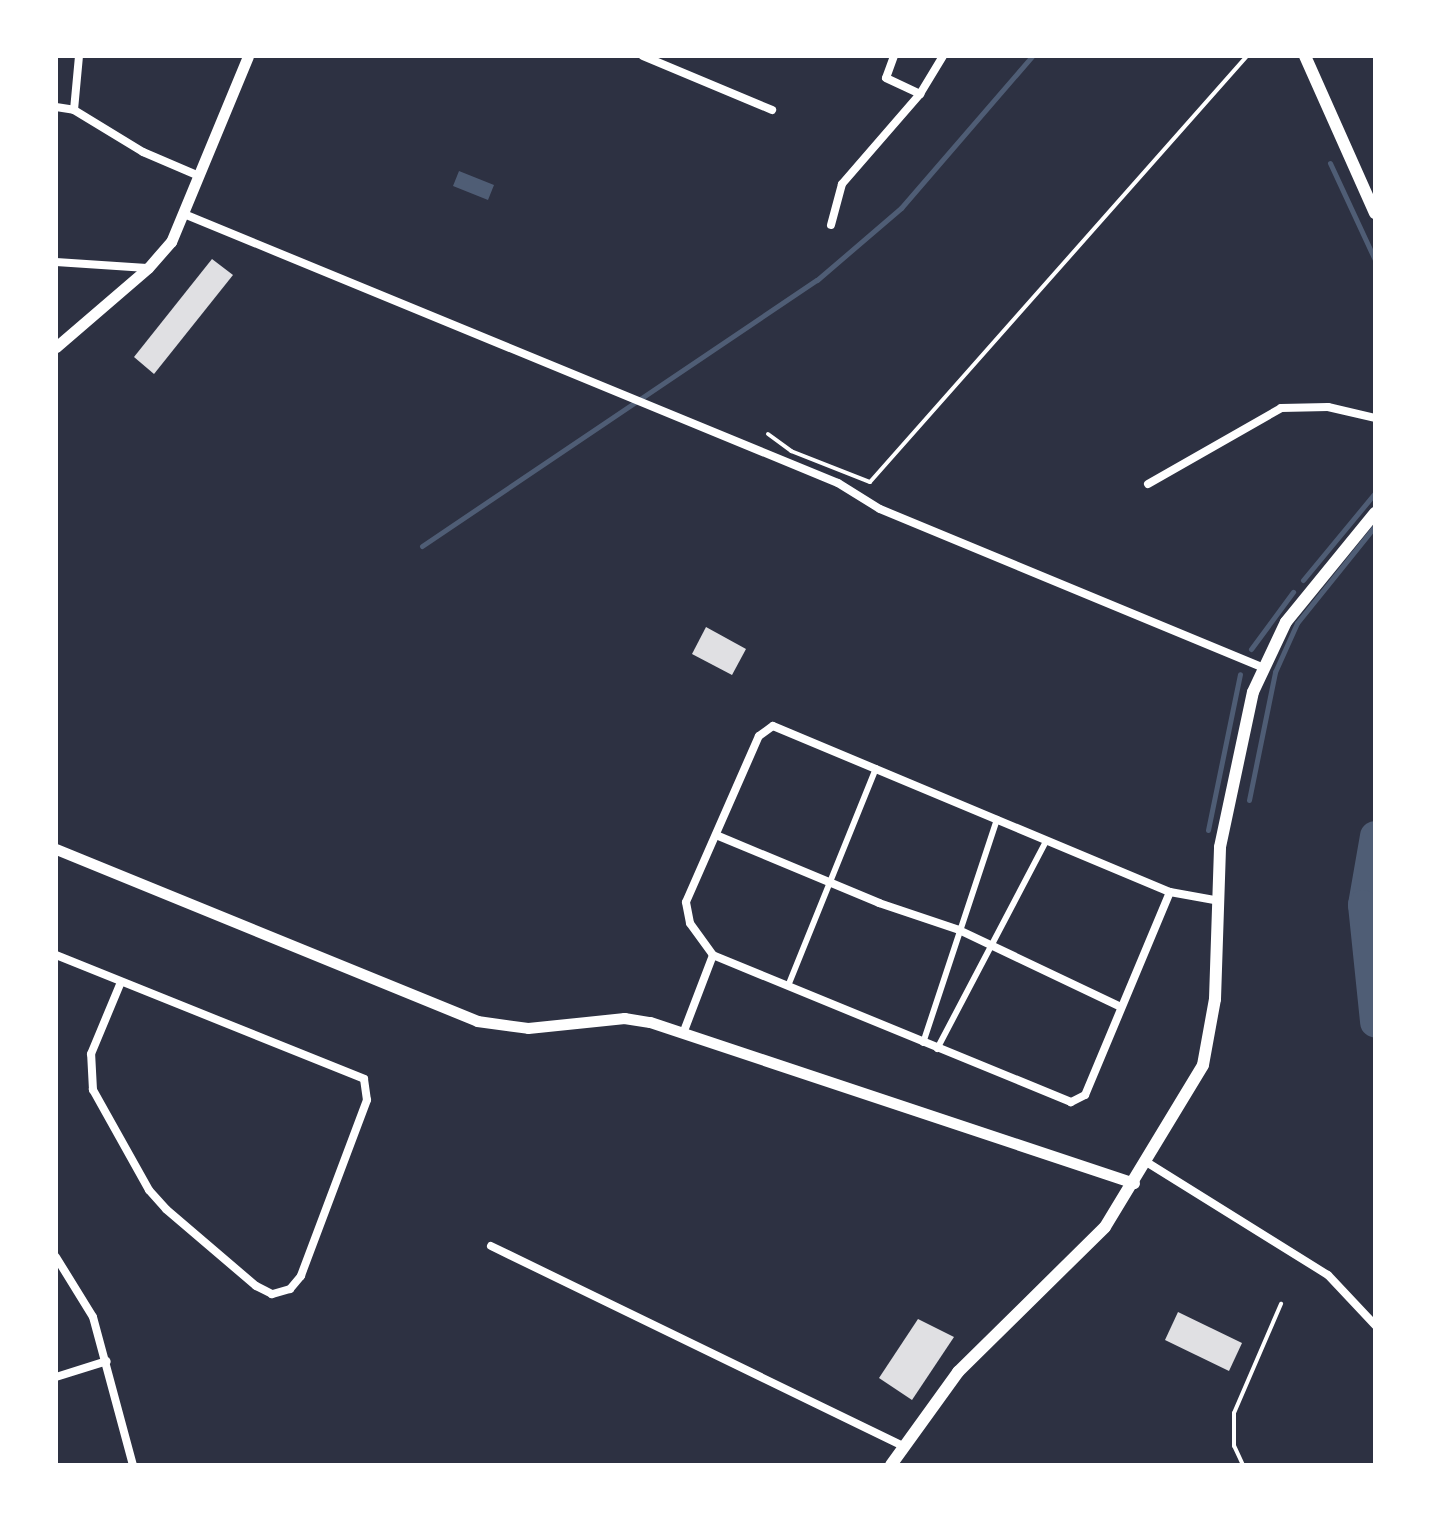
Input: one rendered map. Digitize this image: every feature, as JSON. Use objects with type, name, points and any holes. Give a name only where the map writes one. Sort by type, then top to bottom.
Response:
[{"type":"main road","points":[[1305,56],[1375,213]]},
{"type":"main road","points":[[891,1465],[901,1445],[975,1353],[1105,1227],[1148,1163],[1203,1065],[1211,1037],[1214,900],[1220,847],[1263,668],[1286,622],[1375,513]]},
{"type":"street","points":[[74,110],[79,56]]},
{"type":"street","points":[[56,347],[148,268],[171,242],[248,56]]},
{"type":"street","points":[[643,56],[772,110]]},
{"type":"street","points":[[894,56],[886,78],[920,94]]},
{"type":"street","points":[[831,225],[842,184],[920,94],[943,56]]},
{"type":"street","points":[[56,107],[74,110],[143,152],[199,176]]},
{"type":"street","points":[[184,214],[644,407],[838,483],[880,509],[1263,668]]},
{"type":"street","points":[[56,262],[148,268]]},
{"type":"street","points":[[1148,484],[1281,408],[1318,406],[1375,418]]},
{"type":"street","points":[[1170,892],[1085,1095],[1071,1102],[713,955],[690,923],[686,902],[759,736],[773,726],[1170,892],[1214,900]]},
{"type":"street","points":[[788,986],[876,768]]},
{"type":"street","points":[[923,1043],[997,819]]},
{"type":"street","points":[[716,835],[959,930],[1121,1007]]},
{"type":"street","points":[[937,1049],[995,946],[1046,841]]},
{"type":"street","points":[[56,849],[477,1021],[528,1028],[624,1018],[684,1031],[1134,1183]]},
{"type":"street","points":[[56,955],[348,1069],[368,1086],[367,1100],[307,1261],[290,1289],[272,1294],[256,1286],[166,1209],[149,1190],[93,1090],[91,1054],[121,982]]},
{"type":"street","points":[[684,1031],[713,955]]},
{"type":"street","points":[[1148,1163],[1328,1275],[1375,1325]]},
{"type":"street","points":[[491,1246],[901,1445]]},
{"type":"street","points":[[56,1257],[93,1317],[133,1465]]},
{"type":"street","points":[[56,1377],[107,1361]]},
{"type":"lane","points":[[768,434],[791,451],[870,482],[1247,56]]},
{"type":"lane","points":[[1243,1465],[1234,1446],[1234,1413],[1281,1304]]},
{"type":"water","points":[[459,171],[494,185],[488,200],[453,186]]},
{"type":"building","points":[[212,259],[233,275],[154,374],[134,357]]},
{"type":"building","points":[[706,627],[746,649],[732,675],[692,654]]},
{"type":"building","points":[[1178,1312],[1242,1343],[1229,1371],[1165,1340]]},
{"type":"building","points":[[918,1319],[954,1337],[912,1400],[879,1378]]},
{"type":"waterway","points":[[422,546],[817,280],[901,208],[1032,56]]},
{"type":"waterway","points":[[1330,163],[1375,260]]},
{"type":"waterway","points":[[1303,580],[1375,493]]},
{"type":"waterway","points":[[1249,800],[1275,672],[1297,623],[1375,526]]},
{"type":"waterway","points":[[1251,649],[1293,592]]},
{"type":"waterway","points":[[1208,830],[1240,674]]},
{"type":"waterway","points":[[1375,836],[1363,905],[1375,1022]]}]
